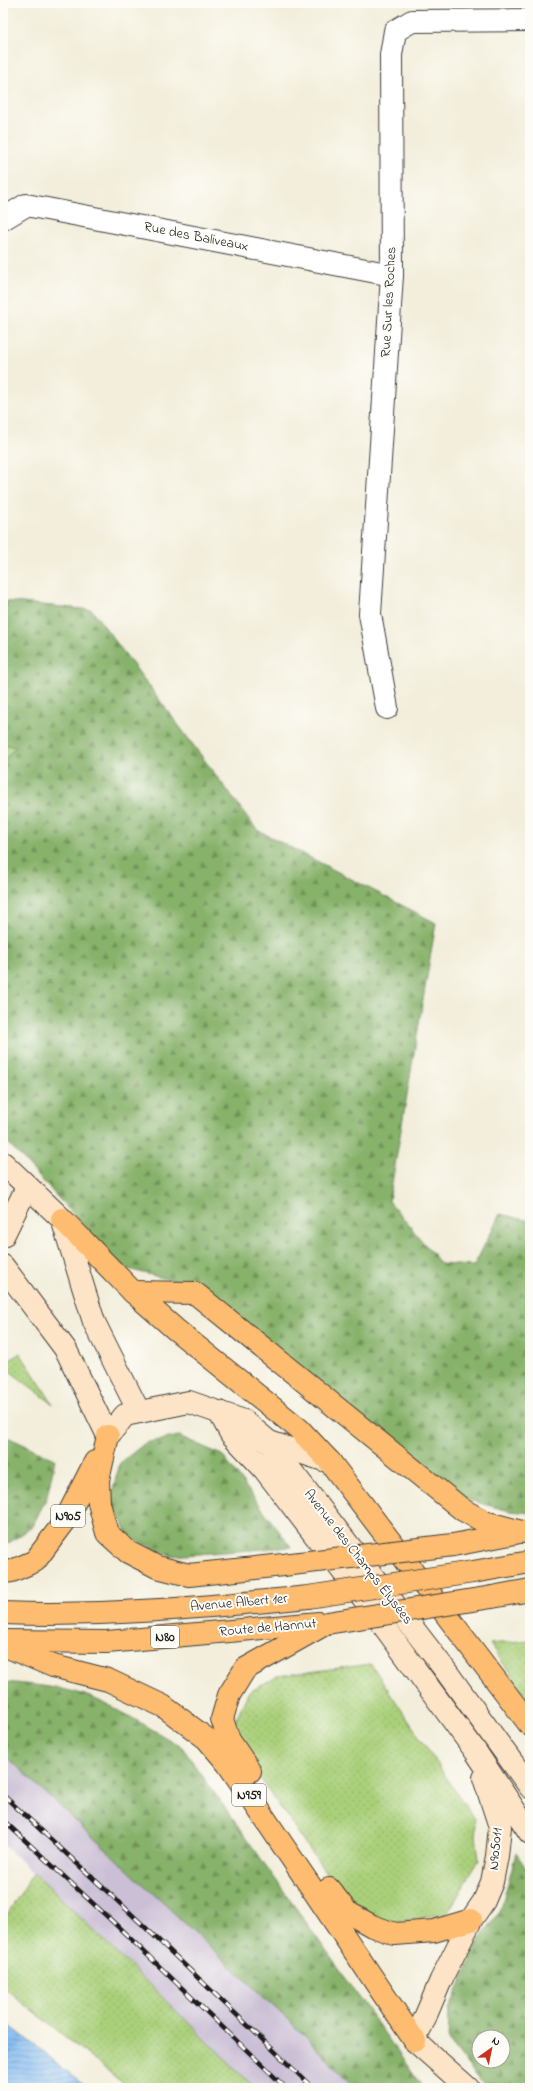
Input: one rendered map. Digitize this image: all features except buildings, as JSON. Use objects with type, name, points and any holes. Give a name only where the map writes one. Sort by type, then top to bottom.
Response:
[{"type":"main road","points":[[3,1163],[62,1219],[133,1292],[175,1329],[299,1429],[330,1462],[530,1725]]},
{"type":"main road","points":[[3,1236],[27,1187]]},
{"type":"main road","points":[[62,1219],[94,1322],[139,1412]]},
{"type":"main road","points":[[3,1266],[66,1350],[108,1436],[98,1480],[99,1503],[106,1533],[128,1552],[157,1567],[189,1575],[453,1545],[526,1531]]},
{"type":"main road","points":[[133,1292],[194,1293],[463,1510],[485,1522],[526,1531]]},
{"type":"main road","name":"Avenue des Champs Élysées","points":[[108,1436],[125,1415],[189,1402],[244,1421],[269,1442],[443,1667],[530,1787]]},
{"type":"main road","points":[[219,1412],[231,1434],[264,1469],[476,1752],[530,1833]]},
{"type":"main road","name":"N905","points":[[3,1572],[12,1571],[35,1561],[65,1521],[108,1436]]},
{"type":"main road","points":[[269,1442],[330,1462]]},
{"type":"main road","name":"Avenue Albert 1er","points":[[3,1613],[30,1614],[167,1610],[308,1597],[530,1562]]},
{"type":"main road","name":"Route de Hannut","points":[[3,1641],[107,1642],[327,1623],[530,1590]]},
{"type":"main road","points":[[327,1623],[245,1669],[229,1694],[222,1719],[229,1740],[334,1897],[347,1912],[372,1926],[395,1934],[434,1931],[471,1920]]},
{"type":"main road","name":"N959","points":[[3,1644],[53,1666],[108,1680],[164,1706],[207,1739],[228,1764],[416,2041],[444,2088]]},
{"type":"main road","name":"N905011","points":[[416,2041],[441,1980],[471,1920],[484,1901],[492,1882],[498,1856],[500,1827],[476,1752]]},
{"type":"main road","points":[[416,2041],[468,2088]]},
{"type":"street","name":"Rue Sur les Roches","points":[[387,708],[370,614],[392,275],[391,54],[395,31],[412,21],[530,20]]},
{"type":"street","name":"Rue des Baliveaux","points":[[3,219],[26,205],[392,275]]},
{"type":"shaded area","points":[[3,1753],[302,2033],[355,2088],[255,2088],[3,1844]]},
{"type":"green space","points":[[3,601],[92,610],[257,830],[436,923],[389,1201],[441,1264],[474,1266],[500,1214],[530,1221],[530,1513],[510,1511],[464,1499],[197,1287],[121,1267],[3,1137],[3,761],[16,747],[3,744]]},
{"type":"green space","points":[[3,744],[16,747],[3,761]]},
{"type":"green space","points":[[20,1353],[53,1404],[7,1369],[3,1373],[6,1363]]},
{"type":"green space","points":[[3,1435],[55,1459],[47,1497],[32,1527],[3,1547]]},
{"type":"green space","points":[[179,1436],[222,1455],[291,1547],[171,1556],[131,1538],[110,1500],[120,1463],[145,1443]]},
{"type":"green space","points":[[530,1640],[530,1702],[490,1644]]},
{"type":"green space","points":[[371,1664],[474,1819],[479,1860],[447,1914],[386,1924],[345,1900],[244,1755],[234,1723],[248,1693],[277,1676]]},
{"type":"green space","points":[[3,1682],[55,1688],[85,1695],[122,1712],[182,1747],[423,2088],[355,2088],[302,2033],[3,1753]]},
{"type":"green space","points":[[516,1853],[530,1874],[530,2088],[486,2088],[448,2040],[449,2010],[479,1940],[501,1909]]},
{"type":"green space","points":[[34,1872],[255,2088],[129,2088],[3,1987],[3,1921]]},
{"type":"water","points":[[3,2020],[88,2088],[3,2088]]},
{"type":"railway","points":[[3,1795],[124,1907],[313,2088]]},
{"type":"railway","points":[[3,1820],[112,1921],[286,2088]]}]
